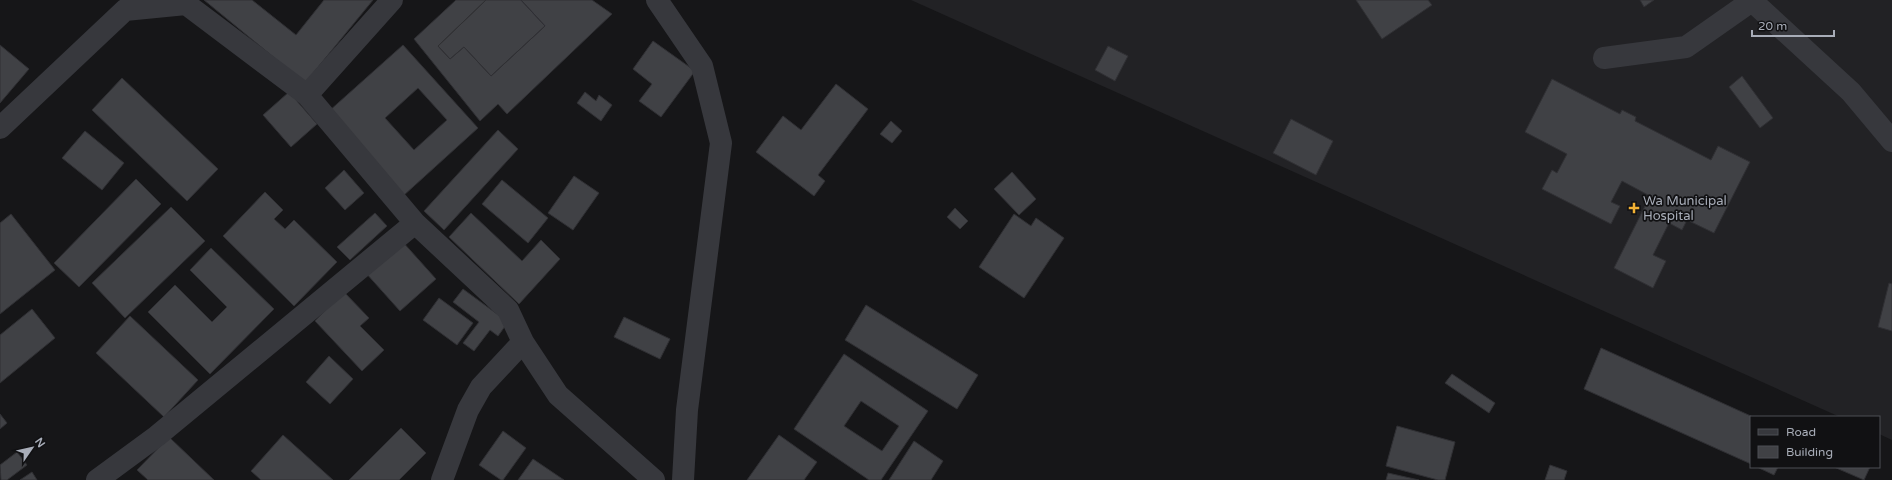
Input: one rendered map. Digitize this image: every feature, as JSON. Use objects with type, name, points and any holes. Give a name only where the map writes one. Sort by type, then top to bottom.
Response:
[{"type":"street","points":[[307,95],[392,0]]},
{"type":"street","points":[[657,0],[702,66],[721,143],[688,410],[683,480]]},
{"type":"street","points":[[1604,58],[1686,47],[1753,1],[1851,92],[1892,140]]},
{"type":"street","points":[[0,128],[125,10],[186,4],[307,95],[415,223],[508,310],[523,342],[558,395],[654,480]]},
{"type":"street","points":[[97,480],[157,436],[415,223]]},
{"type":"street","points":[[442,480],[468,410],[481,387],[523,342]]},
{"type":"shaded area","name":"Wa Municipal Hospital","points":[[911,0],[1892,0],[1892,440],[1880,434],[1880,416],[1838,416]]},
{"type":"building","points":[[204,0],[252,0],[296,35],[324,0],[373,0],[305,83]]},
{"type":"building","points":[[456,0],[486,0],[438,46],[450,59],[464,47],[491,76],[545,26],[521,0],[592,0],[612,14],[507,114],[498,104],[480,121],[414,39]]},
{"type":"building","points":[[486,0],[521,0],[545,26],[491,76],[464,47],[450,59],[438,46]]},
{"type":"building","points":[[1356,0],[1428,0],[1432,5],[1382,39]]},
{"type":"building","points":[[1640,0],[1654,0],[1644,7]]},
{"type":"building","points":[[653,41],[695,71],[661,117],[639,101],[652,84],[633,69]]},
{"type":"building","points":[[0,45],[29,69],[0,103]]},
{"type":"building","points":[[403,45],[478,128],[403,196],[328,112]],"holes":[[[418,88],[447,120],[414,150],[385,118]]]},
{"type":"building","points":[[1108,46],[1128,56],[1115,81],[1095,70]]},
{"type":"building","points":[[1742,76],[1773,118],[1760,128],[1729,87]]},
{"type":"building","points":[[122,78],[218,169],[187,201],[92,110]]},
{"type":"building","points":[[1552,79],[1620,114],[1622,110],[1636,117],[1635,121],[1711,160],[1718,146],[1750,162],[1714,233],[1687,220],[1682,230],[1669,223],[1653,255],[1666,261],[1653,288],[1614,268],[1650,196],[1622,181],[1611,202],[1620,206],[1611,224],[1542,189],[1552,170],[1557,173],[1567,154],[1525,132]]},
{"type":"building","points":[[836,84],[868,109],[818,175],[825,181],[814,196],[756,152],[783,116],[801,130]]},
{"type":"building","points":[[289,92],[317,124],[291,147],[263,115]]},
{"type":"building","points":[[585,92],[596,101],[599,95],[612,105],[601,121],[577,103]]},
{"type":"building","points":[[1291,119],[1333,141],[1316,175],[1273,153]]},
{"type":"building","points":[[891,121],[902,131],[892,143],[880,134]]},
{"type":"building","points":[[498,130],[518,149],[444,230],[424,211]]},
{"type":"building","points":[[85,131],[124,163],[102,190],[62,158]]},
{"type":"building","points":[[344,170],[364,193],[345,210],[325,188]]},
{"type":"building","points":[[1012,172],[1036,199],[1019,215],[994,189]]},
{"type":"building","points":[[574,176],[599,193],[573,230],[548,213]]},
{"type":"building","points":[[136,179],[161,204],[79,287],[54,263]]},
{"type":"building","points":[[502,180],[548,218],[528,243],[482,204]]},
{"type":"building","points":[[265,192],[283,210],[274,219],[285,229],[294,220],[337,262],[294,306],[223,236]]},
{"type":"building","points":[[171,207],[205,241],[125,318],[92,283]]},
{"type":"building","points":[[955,208],[968,221],[960,229],[947,217]]},
{"type":"building","points":[[375,213],[387,226],[350,260],[337,247]]},
{"type":"building","points":[[471,213],[522,261],[541,240],[560,259],[519,304],[449,237]]},
{"type":"building","points":[[11,214],[55,270],[0,314],[0,223]]},
{"type":"building","points":[[1014,214],[1031,226],[1036,218],[1064,238],[1024,298],[979,267]]},
{"type":"building","points":[[401,240],[436,279],[400,311],[365,272]]},
{"type":"building","points":[[211,248],[274,309],[210,374],[148,312],[175,285],[212,322],[227,307],[190,270]]},
{"type":"building","points":[[1889,283],[1892,284],[1892,331],[1878,327]]},
{"type":"building","points":[[463,289],[508,322],[498,336],[490,330],[474,351],[463,343],[479,322],[453,302]]},
{"type":"building","points":[[344,292],[369,318],[360,326],[384,350],[362,371],[315,321]]},
{"type":"building","points":[[439,298],[473,323],[457,345],[423,320]]},
{"type":"building","points":[[866,305],[978,375],[957,409],[845,340]]},
{"type":"building","points":[[32,309],[55,338],[0,383],[0,335]]},
{"type":"building","points":[[130,316],[198,380],[164,417],[96,353]]},
{"type":"building","points":[[624,317],[670,339],[660,359],[614,337]]},
{"type":"building","points":[[1601,348],[1751,416],[1750,464],[1584,389]]},
{"type":"building","points":[[844,354],[928,411],[881,480],[869,480],[794,429]],"holes":[[[861,401],[899,426],[882,451],[844,426]]]},
{"type":"building","points":[[329,356],[353,379],[330,404],[306,382]]},
{"type":"building","points":[[1452,374],[1495,403],[1489,413],[1445,383]]},
{"type":"building","points":[[0,414],[7,423],[0,429]]},
{"type":"building","points":[[1397,426],[1455,442],[1445,480],[1438,480],[1386,466]]},
{"type":"building","points":[[401,428],[426,453],[399,480],[349,480]]},
{"type":"building","points":[[503,431],[526,448],[503,480],[501,480],[479,465]]},
{"type":"building","points":[[283,435],[333,480],[261,480],[251,471]]},
{"type":"building","points":[[779,435],[817,462],[804,480],[747,480]]},
{"type":"building","points":[[169,437],[214,480],[148,480],[137,470]]},
{"type":"building","points":[[914,441],[943,461],[931,480],[889,480]]},
{"type":"building","points":[[17,452],[27,465],[7,480],[1,480],[0,465]]},
{"type":"building","points":[[533,459],[564,480],[518,480]]},
{"type":"building","points":[[1550,465],[1567,471],[1564,480],[1545,480]]},
{"type":"building","points":[[1759,468],[1778,468],[1774,475]]},
{"type":"building","points":[[1836,468],[1870,468],[1864,480]]},
{"type":"building","points":[[32,472],[37,480],[20,480]]},
{"type":"building","points":[[1388,473],[1419,480],[1386,480]]},
{"type":"place","name":"Wa Municipal Hospital","points":[[1634,208]]}]
